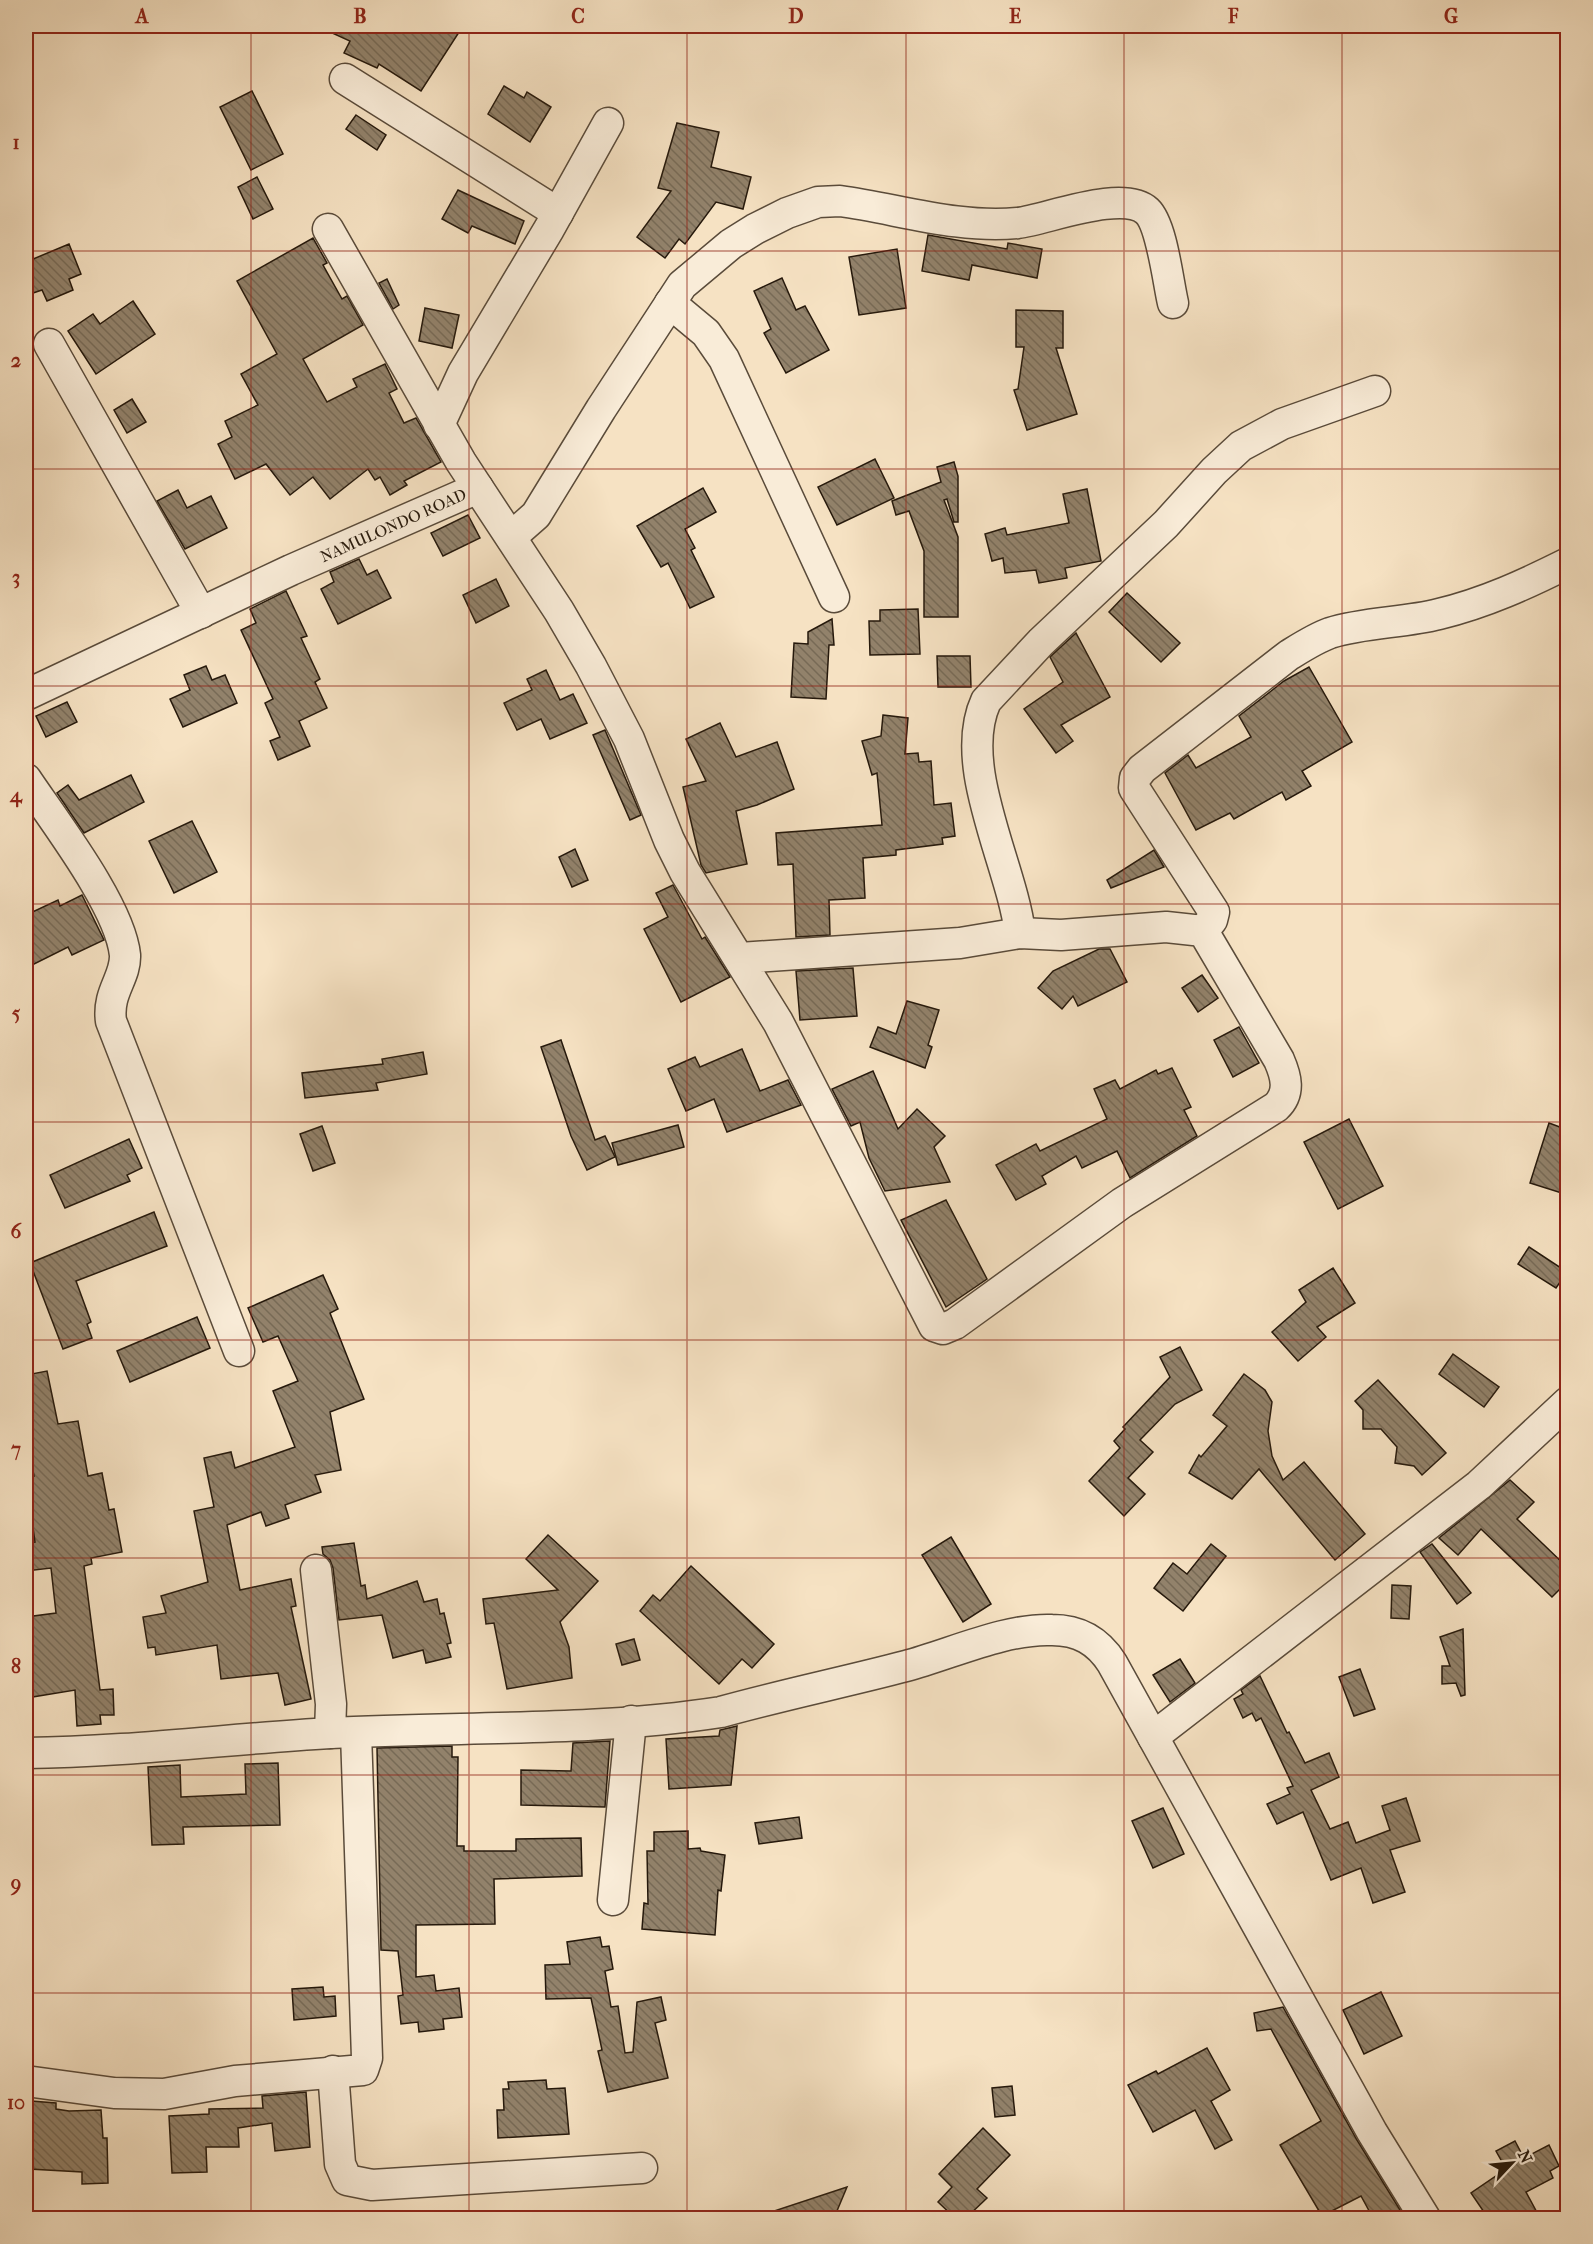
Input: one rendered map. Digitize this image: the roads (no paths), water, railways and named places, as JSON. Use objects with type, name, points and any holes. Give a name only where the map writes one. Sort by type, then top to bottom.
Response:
[{"type":"street","points":[[345,79],[558,213]]},
{"type":"street","points":[[439,424],[463,373],[558,213],[608,123]]},
{"type":"street","points":[[511,537],[536,515],[601,408],[682,285],[755,229],[787,213],[818,202],[840,201],[984,223],[1017,223],[1118,202],[1136,205],[1148,211],[1155,225],[1173,303]]},
{"type":"street","name":"NAMULONDO ROAD","points":[[26,695],[291,570],[478,488],[328,229]]},
{"type":"street","points":[[670,303],[706,333],[724,359],[834,597]]},
{"type":"street","points":[[49,344],[201,613]]},
{"type":"street","points":[[1020,933],[1014,899],[983,795],[980,732],[981,712],[986,701],[1041,642],[1166,524],[1214,471],[1241,446],[1282,424],[1375,391]]},
{"type":"street","points":[[478,488],[559,611],[591,666],[629,739],[669,840],[685,872],[740,958],[800,1064],[934,1326],[943,1329],[955,1324],[1122,1203],[1282,1101],[1286,1085],[1279,1060],[1203,931]]},
{"type":"street","points":[[1203,931],[1212,920],[1214,912],[1134,788],[1135,777],[1142,769],[1289,655],[1311,642],[1353,628],[1408,621],[1477,603],[1516,589],[1568,563]]},
{"type":"street","points":[[26,779],[79,857],[115,919],[125,958],[110,1001],[111,1021],[239,1351]]},
{"type":"street","points":[[740,958],[960,943],[1020,933],[1061,935],[1166,927],[1203,931]]},
{"type":"street","points":[[1153,1737],[1479,1485],[1568,1402]]},
{"type":"street","points":[[26,2080],[114,2094],[164,2094],[234,2081],[333,2071],[358,2072],[366,2066],[343,1733],[331,1704],[316,1570]]},
{"type":"street","points":[[26,1753],[92,1753],[343,1733],[631,1721],[721,1712],[906,1666],[1016,1634],[1052,1630],[1079,1634],[1102,1647],[1371,2132],[1425,2218]]},
{"type":"street","points":[[613,1900],[631,1721]]},
{"type":"street","points":[[333,2071],[340,2164],[347,2180],[354,2183],[372,2185],[642,2168]]}]
